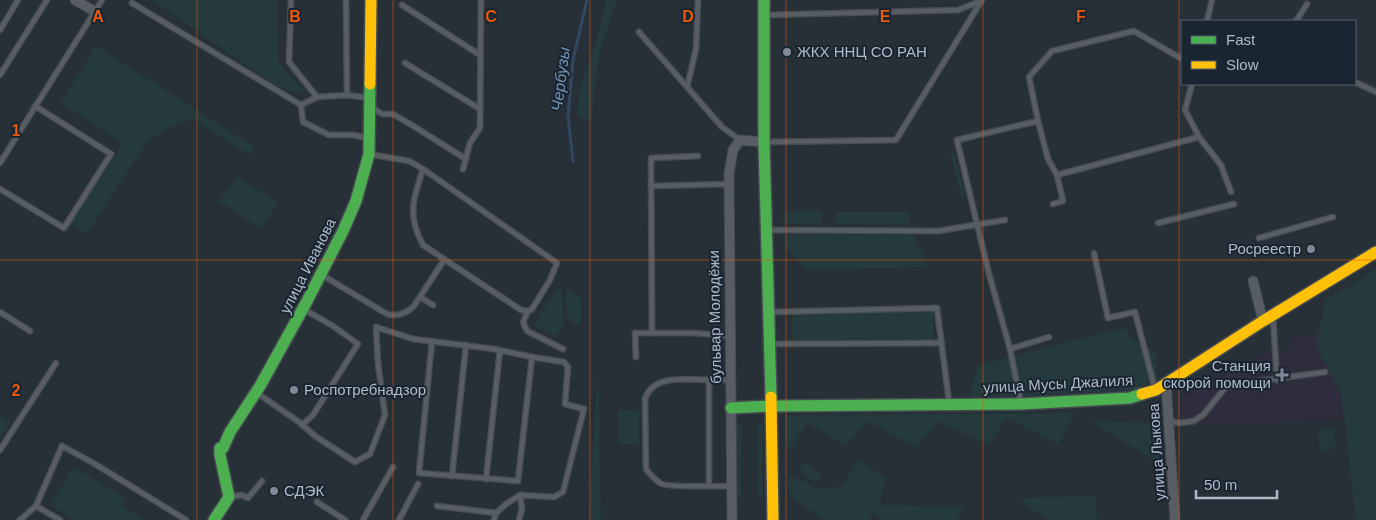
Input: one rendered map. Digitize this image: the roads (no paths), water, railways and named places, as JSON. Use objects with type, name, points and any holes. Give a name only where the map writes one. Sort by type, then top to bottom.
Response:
[{"type":"street","points":[[75,0],[94,11]]},
{"type":"street","name":"улица Иванова","points":[[229,497],[220,448],[223,448],[227,438],[304,310],[346,228],[358,199],[366,171],[369,154],[371,0]]},
{"type":"street","points":[[764,0],[764,142],[770,312],[773,520]]},
{"type":"street","points":[[740,140],[764,142]]},
{"type":"street","name":"бульвар Молодёжи","points":[[732,520],[729,184],[733,150],[740,140]]},
{"type":"street","name":"улица Мусы Джалиля","points":[[731,408],[949,403],[1021,404],[1130,398],[1156,390],[1267,318],[1376,252]]},
{"type":"street","points":[[1253,281],[1267,318]]},
{"type":"street","name":"улица Лыкова","points":[[1166,382],[1176,520]]},
{"type":"street","points":[[214,520],[229,497]]},
{"type":"lane","points":[[0,30],[18,0]]},
{"type":"lane","points":[[0,75],[47,0]]},
{"type":"lane","points":[[0,163],[102,0]]},
{"type":"lane","points":[[291,0],[289,62],[317,97]]},
{"type":"lane","points":[[346,0],[347,96]]},
{"type":"lane","points":[[463,169],[470,143],[480,128],[481,0]]},
{"type":"lane","points":[[687,87],[696,49],[698,0]]},
{"type":"lane","points":[[764,15],[958,10],[983,0]]},
{"type":"lane","points":[[764,142],[896,140],[983,0]]},
{"type":"lane","points":[[1208,20],[1212,0]]},
{"type":"lane","points":[[132,2],[301,105]]},
{"type":"lane","points":[[1297,20],[1306,4]]},
{"type":"lane","points":[[402,5],[480,55]]},
{"type":"lane","points":[[1053,204],[1063,201],[1057,175],[1048,159],[1029,77],[1052,51],[1134,31],[1181,58]]},
{"type":"lane","points":[[639,32],[722,127],[740,140]]},
{"type":"lane","points":[[406,63],[480,109]]},
{"type":"lane","points":[[1356,82],[1376,92]]},
{"type":"lane","points":[[1192,85],[1185,110],[1199,137],[1222,165],[1231,192]]},
{"type":"lane","points":[[301,105],[317,97],[347,96],[370,102],[382,114],[393,114],[466,159]]},
{"type":"lane","points":[[301,105],[303,122],[329,134],[369,138]]},
{"type":"lane","points":[[0,189],[64,228],[111,154],[35,106]]},
{"type":"lane","points":[[1021,404],[1010,349],[977,226],[958,140],[1038,122]]},
{"type":"lane","points":[[1057,175],[1199,137]]},
{"type":"lane","points":[[369,154],[409,161],[423,169],[557,263],[550,280],[532,309],[528,311],[524,322],[527,331],[562,349]]},
{"type":"lane","points":[[652,333],[651,158],[698,156]]},
{"type":"lane","points":[[423,169],[413,207],[413,220],[417,234],[424,245],[521,310],[528,311]]},
{"type":"lane","points":[[651,186],[729,184]]},
{"type":"lane","points":[[1158,223],[1234,204]]},
{"type":"lane","points":[[1260,238],[1334,217]]},
{"type":"lane","points":[[767,230],[938,231],[1006,220]]},
{"type":"lane","points":[[1094,253],[1108,318],[1135,312],[1156,390]]},
{"type":"lane","points":[[321,275],[387,314],[394,316],[409,311],[444,260]]},
{"type":"lane","points":[[420,297],[433,304]]},
{"type":"lane","points":[[770,312],[937,308],[949,403]]},
{"type":"lane","points":[[302,425],[313,415],[358,344],[334,326],[304,310]]},
{"type":"lane","points":[[0,312],[30,331]]},
{"type":"lane","points":[[1267,318],[1277,380]]},
{"type":"lane","points":[[256,392],[315,436],[355,462],[370,454],[385,415],[378,364],[376,327],[413,340],[466,345],[564,362],[568,367],[565,404],[584,410],[563,492],[554,497],[520,495],[496,513],[494,520]]},
{"type":"lane","points":[[636,357],[635,333],[693,333],[730,336]]},
{"type":"lane","points":[[1010,349],[1049,337]]},
{"type":"lane","points":[[432,341],[420,473],[518,482],[532,357]]},
{"type":"lane","points":[[770,344],[942,344]]},
{"type":"lane","points":[[452,476],[466,345]]},
{"type":"lane","points":[[486,479],[500,350]]},
{"type":"lane","points":[[0,450],[56,363]]},
{"type":"lane","points":[[1169,421],[1180,423],[1194,421],[1203,415],[1225,388],[1238,384],[1325,372]]},
{"type":"lane","points":[[731,380],[666,380],[649,392],[646,398],[643,458],[646,469],[664,485],[731,486]]},
{"type":"lane","points":[[708,380],[709,486]]},
{"type":"lane","points":[[20,520],[36,506],[62,446],[186,520]]},
{"type":"lane","points":[[363,520],[392,467]]},
{"type":"lane","points":[[648,478],[655,478]]},
{"type":"lane","points":[[229,497],[242,495],[248,498],[262,481]]},
{"type":"lane","points":[[399,520],[418,484]]},
{"type":"lane","points":[[519,520],[522,508],[520,495]]},
{"type":"lane","points":[[317,502],[345,520]]},
{"type":"lane","points":[[36,506],[60,520]]},
{"type":"lane","points":[[437,506],[496,513]]},
{"type":"waterway","name":"Чербузы","points":[[573,161],[568,117],[573,60],[587,0]]},
{"type":"place","name":"ЖКХ ННЦ СО РАН","points":[[787,52]]},
{"type":"place","name":"Росреестр","points":[[1311,249]]},
{"type":"place","name":"Станция скорой помощи","points":[[1282,375]]},
{"type":"place","name":"Роспотребнадзор","points":[[294,390]]},
{"type":"place","name":"СДЭК","points":[[274,491]]}]
